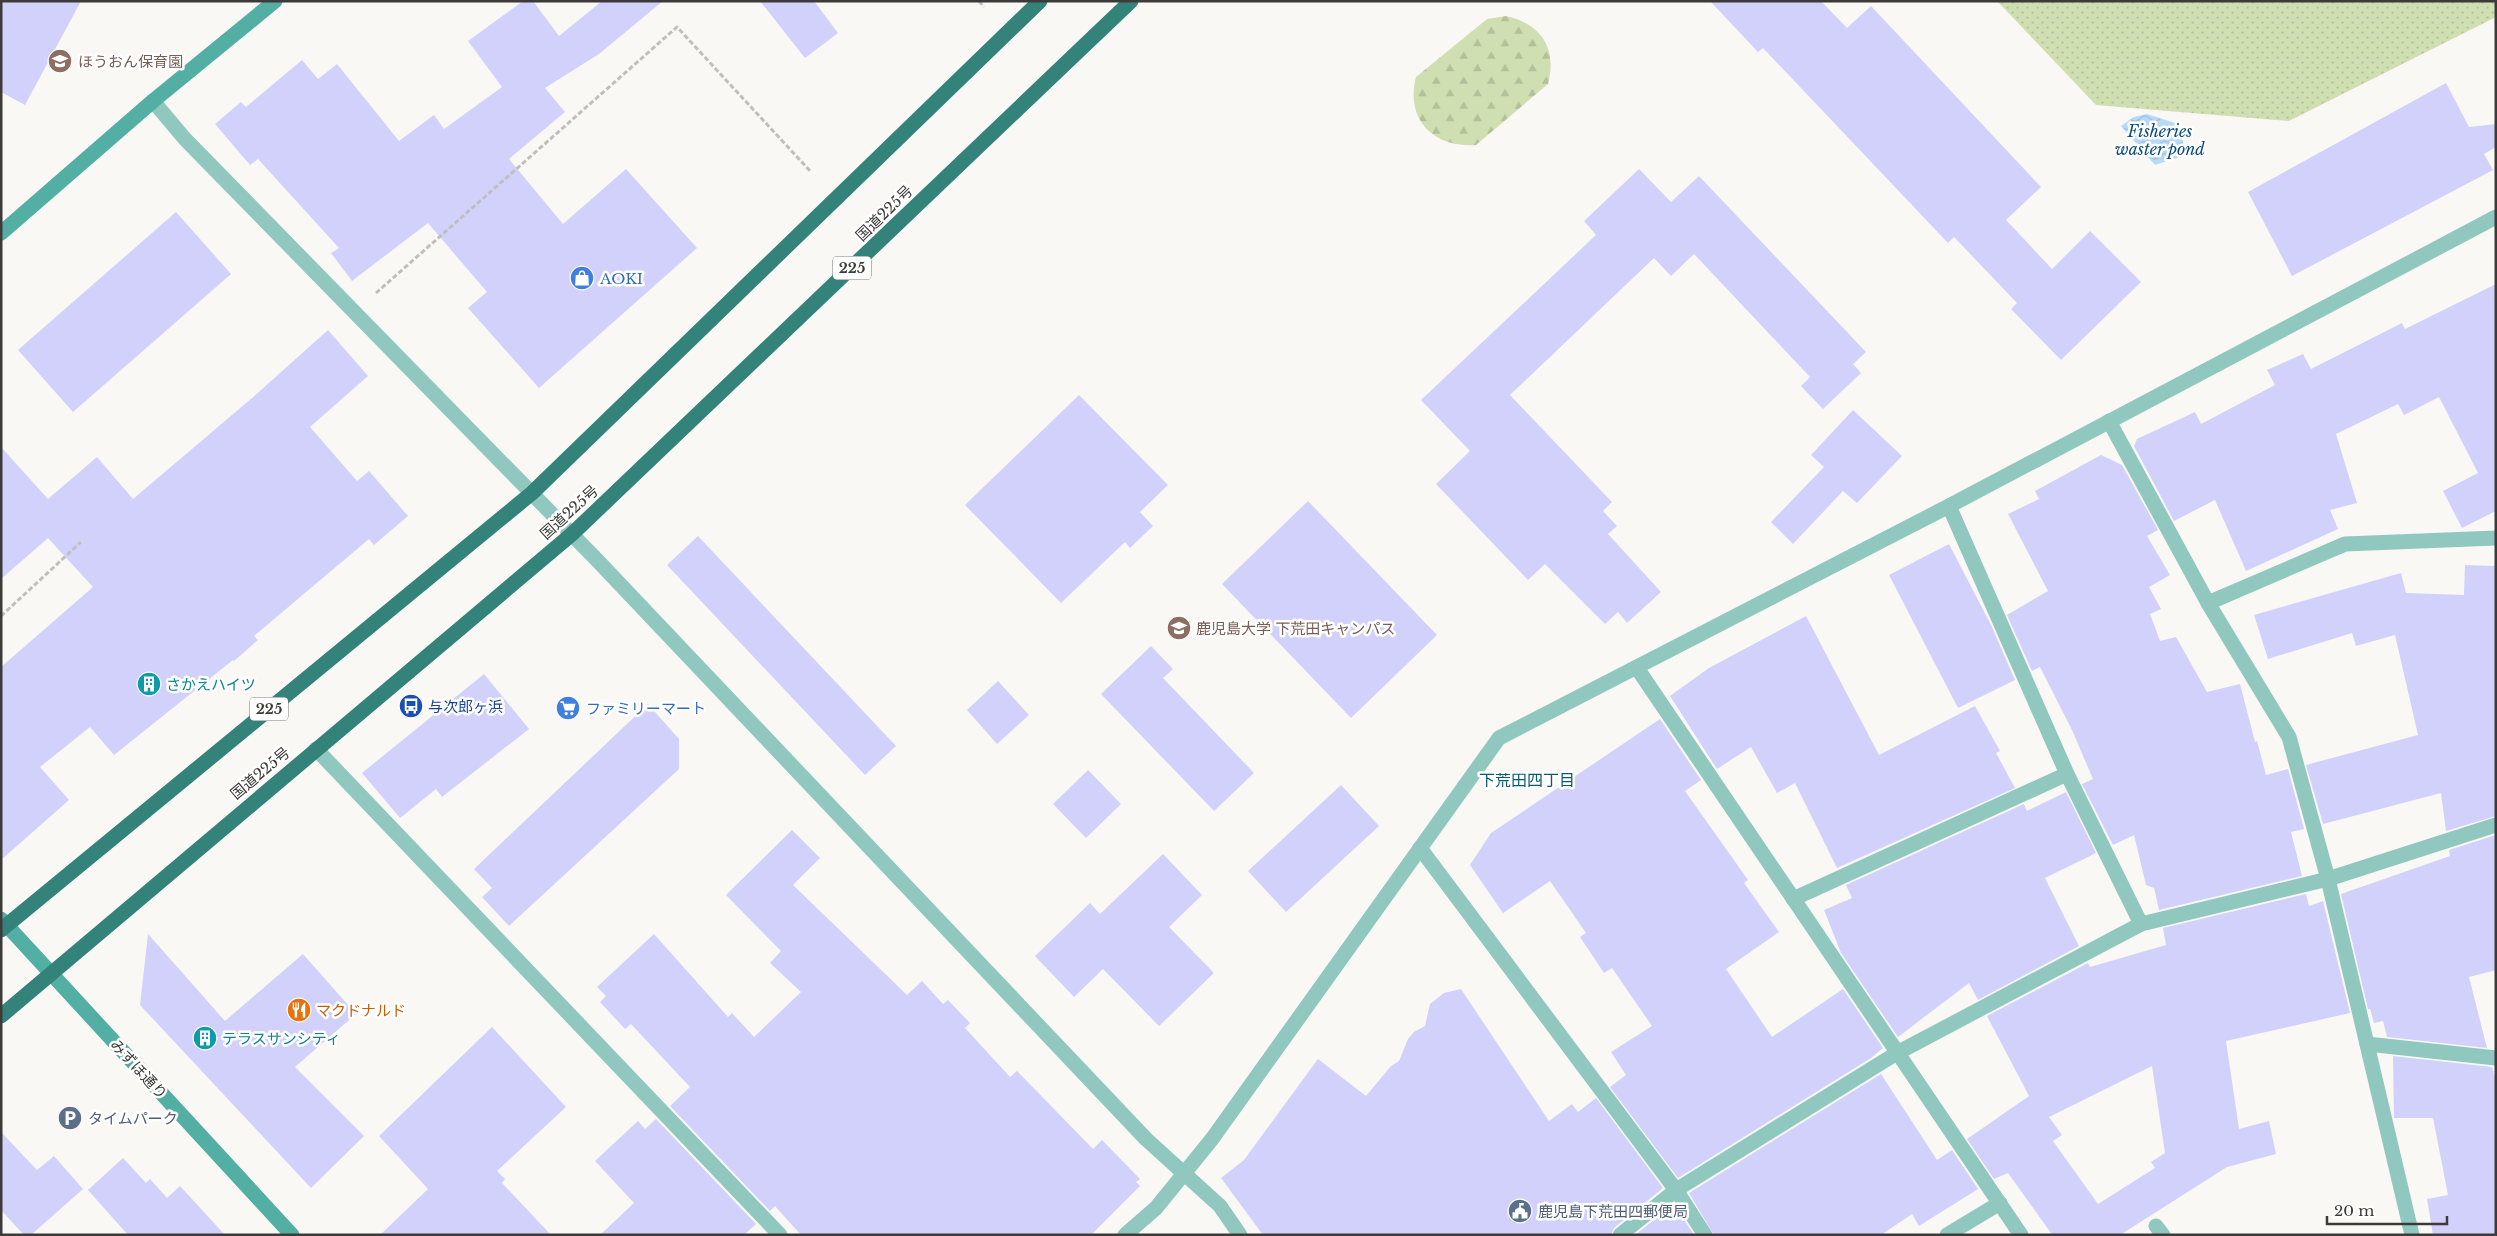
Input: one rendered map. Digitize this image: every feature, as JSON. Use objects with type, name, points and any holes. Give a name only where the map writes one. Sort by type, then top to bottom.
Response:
[{"type":"highway","name":"225","points":[[3,925],[532,493],[1040,1]]},
{"type":"highway","name":"国道225号","points":[[1,1016],[572,534],[1131,1]]},
{"type":"street","points":[[1,233],[153,101],[275,1]]},
{"type":"street","points":[[153,101],[186,139],[572,534],[1140,1132],[1220,1206],[1240,1235]]},
{"type":"street","points":[[1125,1235],[1156,1208],[1212,1138],[1499,738],[1949,506],[2496,217]]},
{"type":"street","points":[[2109,421],[2208,603],[2289,737],[2328,879],[2412,1235]]},
{"type":"street","points":[[1949,506],[2067,774],[2141,924]]},
{"type":"street","points":[[2208,603],[2345,544],[2496,538]]},
{"type":"street","points":[[1637,668],[2021,1235]]},
{"type":"street","points":[[316,749],[780,1235]]},
{"type":"street","points":[[1793,899],[2067,774]]},
{"type":"street","points":[[1620,1235],[1676,1190],[1897,1053],[2141,924],[2328,879],[2496,825]]},
{"type":"street","points":[[1420,848],[1676,1190],[1705,1235]]},
{"type":"street","name":"みずほ通り","points":[[3,925],[52,973],[292,1235]]},
{"type":"street","points":[[2366,1044],[2496,1058]]},
{"type":"street","points":[[1947,1235],[2000,1203]]},
{"type":"path","points":[[979,1],[984,7]]},
{"type":"path","points":[[354,312],[678,27],[812,172]]},
{"type":"path","points":[[1,616],[81,542]]},
{"type":"green space","points":[[1997,1],[2496,1],[2496,17],[2289,121],[2096,105]]},
{"type":"green space","points":[[1506,16],[1529,25],[1544,40],[1550,60],[1548,84],[1476,145],[1461,145],[1447,142],[1435,136],[1419,118],[1415,106],[1416,77],[1487,19]]},
{"type":"water","name":"Fisheries waster pond","points":[[2147,114],[2175,123],[2188,154],[2155,165],[2121,126],[2134,117]]},
{"type":"building","points":[[1,1],[81,1],[25,105],[1,92]]},
{"type":"building","points":[[523,1],[533,1],[559,36],[602,1],[663,1],[599,54],[545,88],[565,112],[509,159],[563,224],[626,169],[697,248],[539,388],[468,308],[487,292],[428,223],[352,281],[331,253],[339,248],[258,159],[250,165],[215,124],[241,102],[246,107],[302,60],[318,79],[337,64],[399,141],[434,115],[444,129],[502,87],[468,41]]},
{"type":"building","points":[[760,1],[814,1],[838,33],[805,58]]},
{"type":"building","points":[[1710,1],[1821,1],[1847,28],[1871,6],[2041,187],[2006,220],[2052,269],[2090,231],[2141,282],[2061,360],[2011,309],[2017,303],[1954,237],[1948,243],[1763,48],[1758,52]]},
{"type":"building","points":[[2446,83],[2469,127],[2496,124],[2496,147],[2484,154],[2493,170],[2292,276],[2248,192]]},
{"type":"building","points":[[1639,169],[1671,202],[1699,176],[1866,352],[1853,364],[1861,373],[1823,409],[1801,386],[1810,377],[1694,254],[1671,276],[1654,258],[1510,395],[1612,502],[1603,511],[1617,526],[1608,534],[1661,592],[1627,623],[1618,612],[1605,624],[1545,564],[1528,580],[1436,484],[1470,451],[1421,400],[1596,235],[1584,221]]},
{"type":"building","points":[[176,212],[231,274],[73,412],[18,350]]},
{"type":"building","points":[[2496,284],[2496,511],[2462,528],[2443,491],[2478,473],[2439,397],[2404,415],[2398,404],[2336,434],[2357,503],[2330,510],[2338,529],[2246,571],[2215,500],[2174,521],[2134,446],[2137,439],[2195,412],[2201,424],[2275,385],[2267,370],[2303,354],[2311,369],[2402,323],[2405,329]]},
{"type":"building","points":[[328,330],[368,376],[310,427],[357,481],[369,471],[408,516],[374,545],[369,539],[254,636],[258,640],[234,661],[114,755],[90,727],[40,767],[69,800],[1,860],[1,667],[93,587],[48,538],[1,579],[1,447],[48,499],[97,457],[133,499],[252,398]]},
{"type":"building","points":[[1079,395],[1168,485],[1140,512],[1153,526],[1130,548],[1125,542],[1061,603],[965,505]]},
{"type":"building","points":[[1853,410],[1902,456],[1857,503],[1843,491],[1793,544],[1771,522],[1824,467],[1811,455]]},
{"type":"building","points":[[2101,455],[2122,465],[2158,530],[2147,536],[2170,575],[2149,587],[2161,609],[2150,614],[2160,641],[2176,637],[2207,692],[2240,684],[2255,742],[2257,741],[2266,775],[2288,769],[2304,829],[2291,832],[2302,876],[2159,910],[2154,888],[2146,885],[2134,835],[2113,845],[2082,784],[2093,779],[2072,730],[2040,667],[2032,671],[2007,615],[2048,591],[2008,514],[2039,499],[2035,491]]},
{"type":"building","points":[[1308,501],[1437,635],[1351,718],[1222,584]]},
{"type":"building","points":[[698,536],[896,746],[865,775],[667,565]]},
{"type":"building","points":[[1949,544],[1991,625],[2015,680],[1958,708],[1889,575]]},
{"type":"building","points":[[2465,565],[2496,566],[2496,816],[2446,831],[2441,793],[2323,824],[2306,765],[2418,735],[2395,635],[2356,646],[2352,633],[2268,659],[2254,615],[2401,573],[2406,593],[2464,595]]},
{"type":"building","points":[[1806,616],[1879,755],[1975,706],[2000,751],[1996,753],[2015,788],[1837,868],[1795,783],[1777,793],[1751,747],[1717,769],[1670,696],[1709,668]]},
{"type":"building","points":[[1151,646],[1173,669],[1163,678],[1254,773],[1214,811],[1101,694]]},
{"type":"building","points":[[484,674],[529,729],[442,797],[436,789],[400,818],[362,773]]},
{"type":"building","points":[[998,681],[1029,715],[997,744],[967,710]]},
{"type":"building","points":[[648,704],[679,739],[679,769],[509,926],[482,897],[492,888],[474,869]]},
{"type":"building","points":[[1660,719],[1701,780],[1685,791],[1748,880],[1744,883],[1779,932],[1726,969],[1772,1037],[1843,989],[1883,1048],[1871,1058],[1678,1178],[1610,1087],[1626,1075],[1611,1052],[1652,1026],[1612,968],[1604,973],[1580,937],[1586,933],[1550,881],[1503,913],[1470,865],[1491,833]]},
{"type":"building","points":[[1088,770],[1121,804],[1086,838],[1053,804]]},
{"type":"building","points":[[1341,785],[1379,826],[1286,912],[1248,871]]},
{"type":"building","points":[[2066,792],[2096,853],[2045,878],[2079,946],[1978,1000],[1969,983],[1898,1037],[1841,953],[1824,910],[1852,898],[1846,885],[2024,804],[2027,811]]},
{"type":"building","points":[[792,830],[820,858],[793,885],[907,995],[922,981],[943,1004],[948,1000],[970,1023],[965,1028],[1010,1077],[1017,1071],[1093,1149],[1102,1140],[1140,1179],[1136,1182],[1140,1186],[1091,1235],[801,1235],[775,1206],[770,1211],[670,1106],[690,1087],[631,1024],[625,1029],[600,1002],[606,996],[597,987],[654,934],[728,1017],[732,1013],[754,1037],[801,992],[770,963],[781,951],[726,895]]},
{"type":"building","points":[[2496,835],[2496,970],[2469,977],[2487,1048],[2387,1037],[2383,1021],[2374,1023],[2370,1009],[2368,1009],[2341,894],[2450,856],[2449,850]]},
{"type":"building","points":[[1163,854],[1202,895],[1169,927],[1214,973],[1159,1026],[1103,969],[1074,997],[1035,956],[1090,903],[1100,914]]},
{"type":"building","points":[[2306,894],[2309,906],[2323,901],[2350,1013],[2226,1041],[2239,1129],[2269,1121],[2276,1154],[2227,1167],[2120,1235],[2049,1235],[2051,1233],[2008,1173],[1994,1179],[1967,1139],[2029,1096],[1987,1016],[2088,963],[2090,967],[2166,945],[2163,928]],"holes":[[[2152,1066],[2165,1153],[2151,1162],[2155,1168],[2098,1204],[2053,1141],[2062,1135],[2049,1117]]]},
{"type":"building","points":[[148,934],[225,1021],[303,954],[356,1014],[295,1067],[364,1136],[311,1188],[140,1005]]},
{"type":"building","points":[[1461,989],[1549,1121],[1572,1104],[1578,1112],[1596,1098],[1663,1188],[1614,1228],[1611,1235],[1263,1235],[1221,1178],[1244,1160],[1318,1059],[1366,1096],[1391,1066],[1399,1061],[1408,1039],[1414,1032],[1425,1026],[1430,1004],[1444,993]]},
{"type":"building","points":[[492,1027],[566,1107],[497,1171],[505,1179],[502,1183],[551,1235],[380,1235],[428,1189],[379,1136]]},
{"type":"building","points":[[2393,1056],[2492,1067],[2496,1080],[2496,1235],[2433,1235],[2427,1199],[2448,1195],[2433,1118],[2394,1118]]},
{"type":"building","points":[[1881,1074],[1937,1160],[1952,1150],[1978,1189],[1919,1226],[1912,1214],[1881,1235],[1714,1235],[1689,1193]]},
{"type":"building","points":[[656,1119],[756,1224],[744,1235],[600,1235],[634,1203],[595,1161],[638,1121],[645,1129]]},
{"type":"building","points":[[1,1132],[37,1170],[54,1156],[83,1189],[31,1235],[24,1235],[1,1210]]},
{"type":"building","points":[[123,1158],[146,1183],[150,1179],[167,1198],[180,1186],[225,1235],[128,1235],[88,1190]]},
{"type":"building","points":[[1674,1204],[1694,1235],[1635,1235]]},
{"type":"place","name":"ほうおん保育園","points":[[60,61]]},
{"type":"place","name":"AOKI","points":[[582,278]]},
{"type":"place","name":"鹿児島大学 下荒田キャンパス","points":[[1179,628]]},
{"type":"place","name":"さかえハイツ","points":[[149,684]]},
{"type":"place","name":"与次郎ヶ浜","points":[[411,706]]},
{"type":"place","name":"ファミリーマート","points":[[568,708]]},
{"type":"place","name":"マクドナルド","points":[[299,1010]]},
{"type":"place","name":"テラスサンシティ","points":[[205,1038]]},
{"type":"place","name":"タイムパーク","points":[[70,1118]]},
{"type":"place","name":"鹿児島下荒田四郵便局","points":[[1520,1211]]},
{"type":"district","name":"下荒田四丁目","points":[[1527,780]]}]
